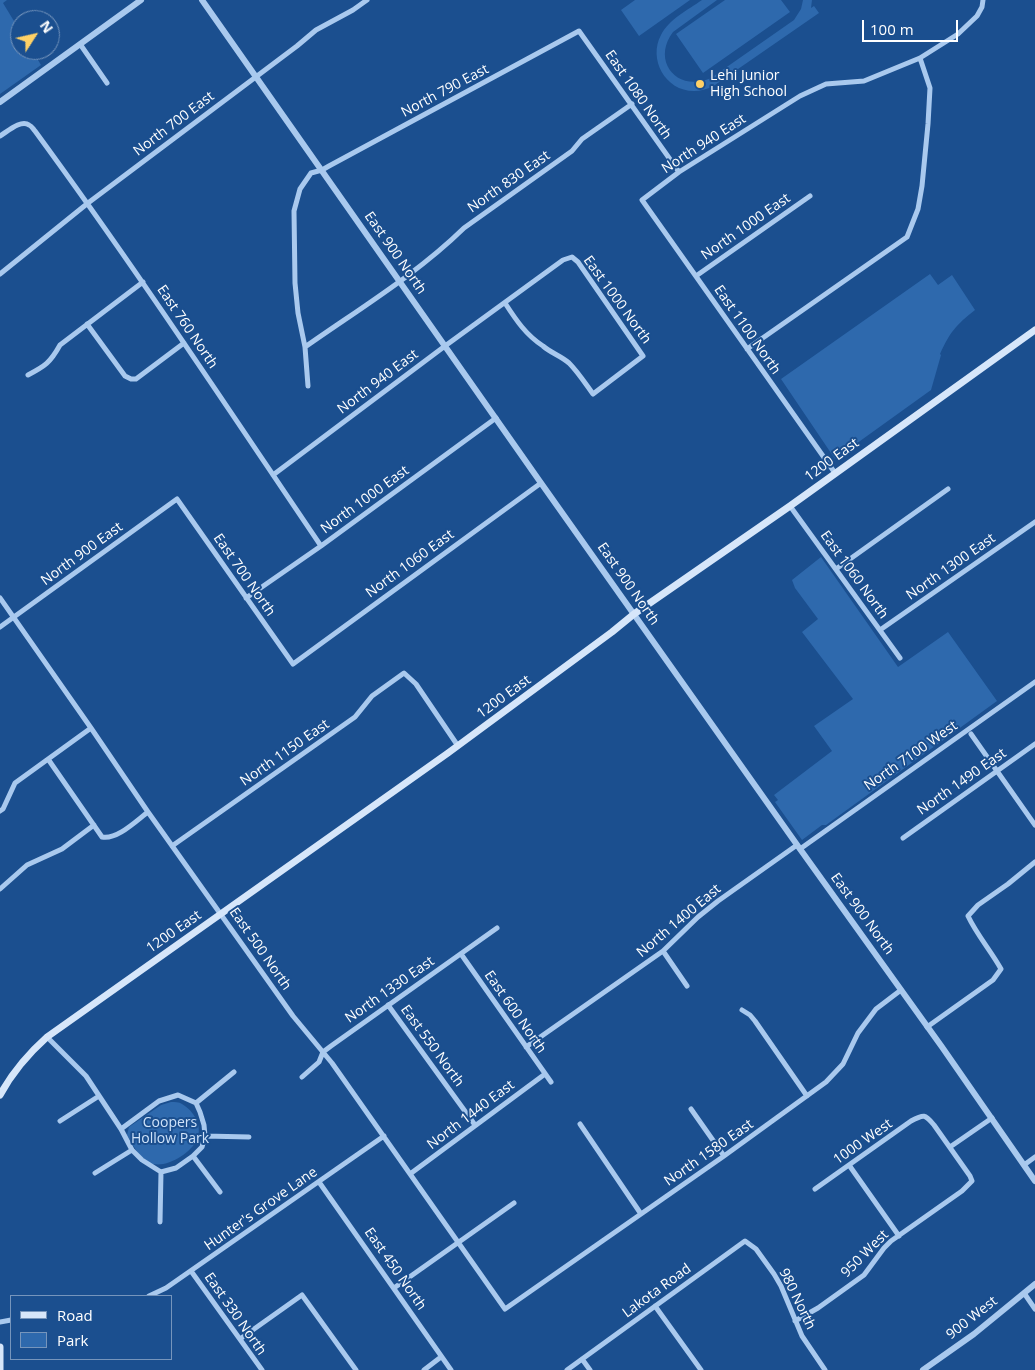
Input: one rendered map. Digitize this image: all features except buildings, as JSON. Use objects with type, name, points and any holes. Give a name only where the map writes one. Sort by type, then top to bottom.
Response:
[{"type":"main road","name":"1200 East","points":[[0,1095],[12,1074],[47,1037],[458,746],[634,614],[790,506],[1035,330]]},
{"type":"main road","points":[[0,1347],[0,1370]]},
{"type":"street","points":[[0,102],[141,0]]},
{"type":"street","name":"East 900 North","points":[[202,0],[1035,1181]]},
{"type":"street","name":"North 700 East","points":[[0,274],[88,203],[316,30],[353,10],[367,0]]},
{"type":"street","name":"North 940 East","points":[[642,200],[679,172],[800,96],[826,84],[864,81],[920,58],[958,34],[977,16],[982,7],[983,0]]},
{"type":"street","name":"East 1080 North","points":[[579,31],[679,172]]},
{"type":"street","name":"North 790 East","points":[[305,347],[298,314],[295,283],[294,211],[300,190],[311,173],[322,170],[579,31]]},
{"type":"street","points":[[80,44],[107,83]]},
{"type":"street","points":[[747,350],[907,238],[918,209],[928,124],[930,88],[920,58]]},
{"type":"street","name":"North 830 East","points":[[305,347],[400,281],[464,228],[572,151],[582,139],[632,104]]},
{"type":"street","name":"East 760 North","points":[[0,136],[18,125],[24,124],[29,124],[35,131],[143,282],[321,546]]},
{"type":"street","name":"North 1000 East","points":[[696,276],[810,196]]},
{"type":"street","name":"East 1100 North","points":[[642,200],[836,473]]},
{"type":"street","name":"North 940 East","points":[[272,475],[445,346],[564,260],[572,257]]},
{"type":"street","name":"East 1000 North","points":[[505,303],[532,339],[568,362],[593,394],[643,356],[578,262],[572,257]]},
{"type":"street","points":[[28,375],[44,367],[53,358],[60,345],[143,282]]},
{"type":"street","points":[[87,324],[119,369],[125,376],[131,379],[136,379],[184,343]]},
{"type":"street","points":[[305,347],[308,386]]},
{"type":"street","name":"North 1000 East","points":[[246,598],[321,546],[496,418]]},
{"type":"street","name":"North 1060 East","points":[[293,664],[541,483]]},
{"type":"street","points":[[836,569],[948,489]]},
{"type":"street","name":"East 700 North","points":[[177,498],[293,664]]},
{"type":"street","name":"North 900 East","points":[[0,627],[177,498]]},
{"type":"street","name":"East 1060 North","points":[[790,506],[900,658]]},
{"type":"street","name":"North 1300 East","points":[[880,630],[1035,522]]},
{"type":"street","name":"East 500 North","points":[[0,598],[292,1016],[332,1063],[505,1309]]},
{"type":"street","name":"North 1150 East","points":[[172,846],[355,717],[372,696],[404,673],[416,684],[458,746]]},
{"type":"street","name":"North 7100 West","points":[[798,847],[1035,682]]},
{"type":"street","points":[[0,811],[15,782],[91,728]]},
{"type":"street","points":[[971,734],[1035,825]]},
{"type":"street","name":"North 1490 East","points":[[903,838],[1035,744]]},
{"type":"street","points":[[48,759],[102,837],[115,836],[148,812]]},
{"type":"street","points":[[0,889],[27,865],[62,849],[94,826]]},
{"type":"street","name":"North 1400 East","points":[[526,1047],[663,952],[698,917],[798,847]]},
{"type":"street","points":[[927,1027],[993,980],[1001,969],[968,916],[978,905],[1035,862]]},
{"type":"street","name":"North 1330 East","points":[[302,1077],[319,1062],[323,1052],[497,928]]},
{"type":"street","points":[[663,952],[687,986]]},
{"type":"street","name":"East 600 North","points":[[461,954],[551,1082]]},
{"type":"street","name":"North 1580 East","points":[[505,1309],[724,1156],[826,1082],[843,1064],[858,1033],[876,1009],[901,990]]},
{"type":"street","name":"East 550 North","points":[[388,1005],[475,1125]]},
{"type":"street","points":[[742,1010],[750,1015],[807,1096]]},
{"type":"street","points":[[47,1037],[86,1076],[121,1129],[132,1150],[142,1160],[161,1172],[176,1168],[194,1156],[202,1147],[205,1136],[204,1126],[196,1103],[178,1094],[159,1101],[121,1129]]},
{"type":"street","points":[[196,1103],[234,1072]]},
{"type":"street","name":"North 1440 East","points":[[410,1174],[545,1074]]},
{"type":"street","points":[[60,1121],[99,1096]]},
{"type":"street","points":[[691,1109],[724,1156]]},
{"type":"street","name":"1000 West","points":[[815,1189],[912,1121],[924,1115],[934,1124],[950,1147]]},
{"type":"street","points":[[950,1147],[992,1118]]},
{"type":"street","points":[[580,1124],[641,1214]]},
{"type":"street","points":[[205,1136],[248,1137]]},
{"type":"street","name":"Hunter's Grove Lane","points":[[151,1295],[166,1288],[191,1271],[384,1136]]},
{"type":"street","name":"950 West","points":[[795,1322],[864,1275],[884,1248],[962,1191],[972,1181],[950,1147]]},
{"type":"street","points":[[95,1173],[132,1150]]},
{"type":"street","points":[[194,1156],[220,1192]]},
{"type":"street","points":[[1024,1165],[1035,1157]]},
{"type":"street","points":[[849,1165],[899,1236]]},
{"type":"street","points":[[160,1222],[161,1172]]},
{"type":"street","name":"East 450 North","points":[[319,1182],[451,1370]]},
{"type":"street","points":[[394,1288],[514,1203]]},
{"type":"street","name":"980 North","points":[[746,1241],[756,1250],[774,1274],[802,1336],[825,1370]]},
{"type":"street","name":"Lakota Road","points":[[582,1359],[746,1241]]},
{"type":"street","name":"East 330 North","points":[[191,1271],[262,1370]]},
{"type":"street","name":"900 West","points":[[923,1370],[932,1367],[1035,1284]]},
{"type":"street","points":[[1024,1293],[1035,1309]]},
{"type":"street","points":[[240,1339],[302,1295],[356,1370]]},
{"type":"street","points":[[655,1306],[701,1370]]},
{"type":"street","points":[[424,1370],[442,1357]]},
{"type":"street","points":[[567,1370],[582,1359],[590,1370]]},
{"type":"green space","points":[[0,0],[7,0],[3,3],[10,15],[10,60],[38,60],[41,65],[0,94]]},
{"type":"green space","points":[[635,0],[690,0],[639,36],[621,10]]},
{"type":"green space","points":[[702,0],[717,0],[673,32],[667,43],[665,54],[666,63],[671,72],[678,78],[688,81],[699,82],[711,78],[794,20],[801,9],[803,0],[812,0],[811,8],[814,6],[819,13],[712,87],[697,91],[684,90],[667,80],[662,72],[658,63],[657,44],[664,29],[669,24]]},
{"type":"green space","points":[[725,0],[781,0],[790,12],[703,73],[676,34]]},
{"type":"green space","points":[[930,274],[938,285],[952,275],[975,310],[954,329],[947,340],[940,354],[931,390],[835,459],[781,379]]},
{"type":"green space","points":[[821,557],[898,667],[948,632],[997,701],[826,825],[822,825],[802,840],[775,802],[778,800],[774,795],[832,751],[814,726],[853,699],[802,632],[818,619],[795,588],[792,580]]},
{"type":"green space","name":"Coopers Hollow Park","points":[[171,1102],[181,1103],[194,1115],[198,1124],[199,1135],[188,1151],[176,1160],[168,1163],[154,1164],[144,1160],[136,1150],[127,1135],[129,1127],[161,1105]]},
{"type":"place","name":"Lehi Junior High School","points":[[700,84]]}]
